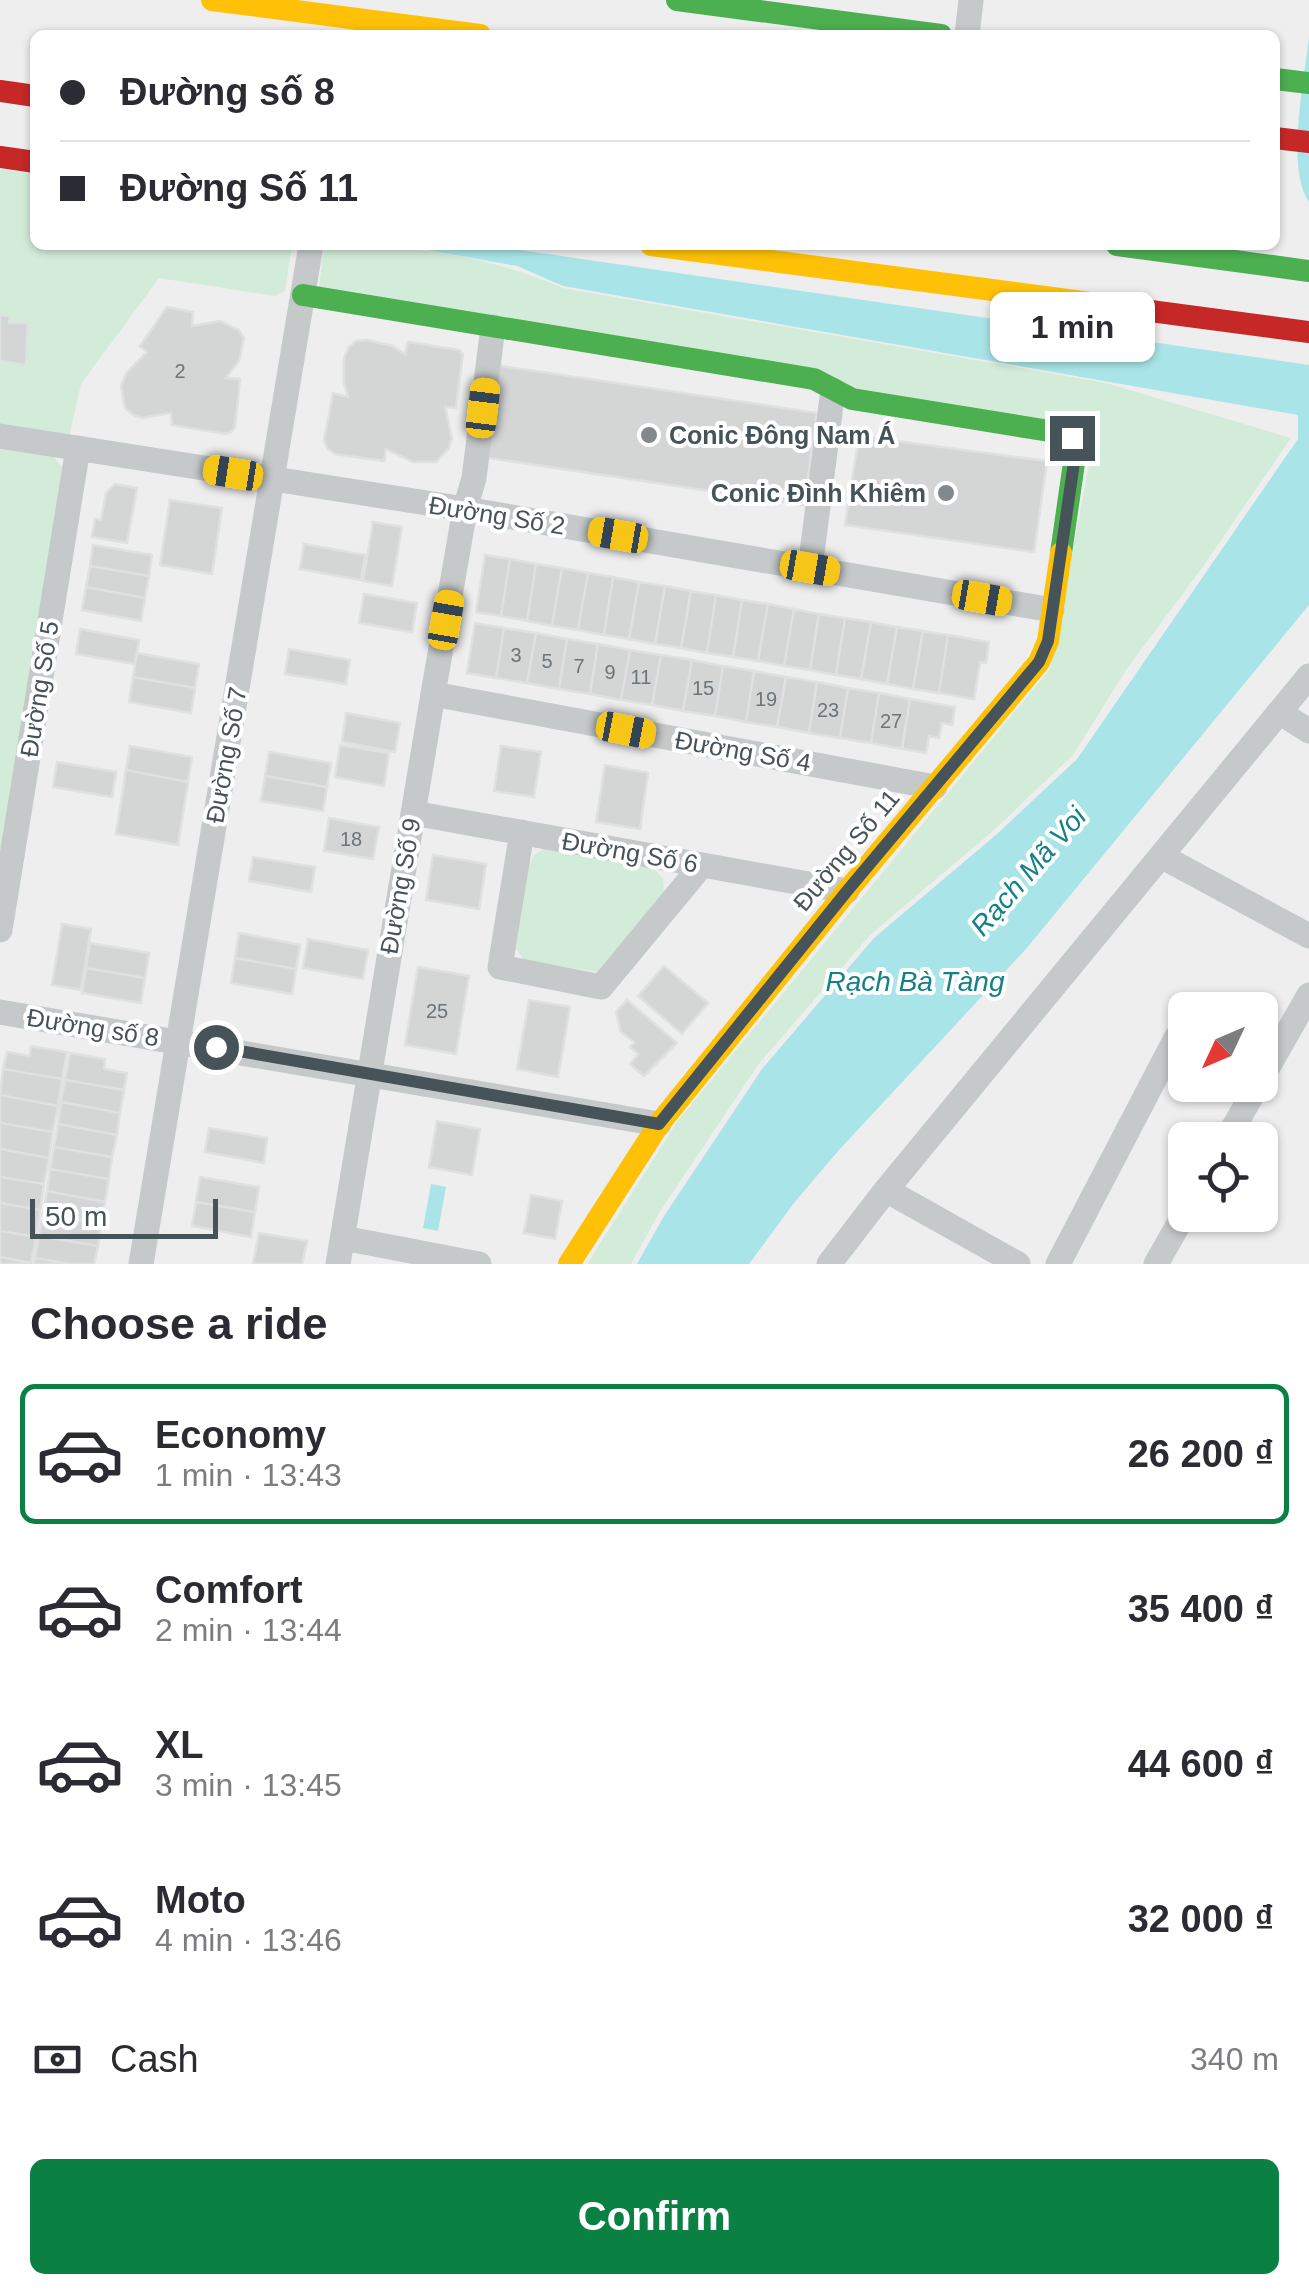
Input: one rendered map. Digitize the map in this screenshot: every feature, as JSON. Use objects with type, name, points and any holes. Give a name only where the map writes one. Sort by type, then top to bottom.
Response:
[{"type":"main road","points":[[212,0],[338,8],[454,30]]},
{"type":"main road","points":[[678,0],[903,30]]},
{"type":"main road","points":[[1280,80],[1309,83]]},
{"type":"main road","points":[[0,91],[30,95]]},
{"type":"main road","points":[[1280,139],[1309,142]]},
{"type":"main road","points":[[0,157],[30,161]]},
{"type":"main road","points":[[688,250],[1309,332]]},
{"type":"main road","points":[[1153,250],[1309,271]]},
{"type":"main road","points":[[303,295],[814,379],[834,390]]},
{"type":"main road","name":"Đường Số 11","points":[[569,1264],[659,1124],[1039,662],[1048,641],[1076,449],[1072,438],[1062,433],[852,399],[834,390]]},
{"type":"street","points":[[968,30],[972,0]]},
{"type":"street","name":"Đường Số 7","points":[[141,1264],[310,250]]},
{"type":"street","name":"Đường Số 9","points":[[338,1264],[433,694],[474,478],[493,326]]},
{"type":"street","points":[[810,568],[834,390]]},
{"type":"street","name":"Đường Số 2","points":[[0,436],[1052,610]]},
{"type":"street","name":"Đường Số 5","points":[[0,930],[78,448]]},
{"type":"street","points":[[830,1264],[886,1190],[1309,676]]},
{"type":"street","name":"Đường Số 4","points":[[433,694],[935,787]]},
{"type":"street","points":[[1279,712],[1309,730]]},
{"type":"street","name":"Đường Số 6","points":[[413,812],[847,891]]},
{"type":"street","points":[[522,832],[500,967],[602,988],[702,865]]},
{"type":"street","points":[[1161,856],[1309,936]]},
{"type":"street","points":[[1278,1048],[1309,995]]},
{"type":"street","name":"Đường số 8","points":[[0,1012],[659,1124]]},
{"type":"street","points":[[1058,1264],[1168,1053]]},
{"type":"street","points":[[886,1190],[1018,1264]]},
{"type":"street","points":[[1156,1264],[1174,1232]]},
{"type":"street","points":[[343,1238],[478,1264]]},
{"type":"green space","points":[[0,169],[30,173],[30,250],[291,250],[285,291],[275,296],[159,278],[81,384],[69,437],[0,427]]},
{"type":"green space","points":[[323,250],[446,254],[504,267],[563,288],[1106,383],[1291,438],[1128,667],[1073,755],[994,830],[870,935],[758,1065],[659,1213],[631,1264],[587,1264],[677,1122],[1050,669],[1092,449],[319,287]]},
{"type":"green space","points":[[0,447],[52,455],[64,470],[0,858]]},
{"type":"green space","points":[[545,848],[653,867],[663,879],[664,892],[597,972],[524,960],[516,949],[529,866],[534,855]]},
{"type":"water","points":[[1309,36],[1309,202],[1302,187],[1297,146]]},
{"type":"water","name":"Rạch Bà Tàng","points":[[427,250],[520,250],[1309,365],[1309,605],[1026,949],[839,1150],[749,1264],[637,1264],[664,1216],[762,1069],[874,938],[997,834],[1077,759],[1298,439],[1298,415],[563,286],[517,266]]},
{"type":"water","points":[[431,1184],[446,1187],[438,1231],[423,1228]]},
{"type":"building","points":[[167,307],[193,312],[192,326],[220,321],[239,330],[244,338],[239,361],[226,378],[240,379],[235,427],[231,432],[172,425],[171,413],[142,418],[125,408],[121,386],[127,372],[147,352],[140,346]]},
{"type":"building","points":[[0,315],[10,316],[9,323],[28,323],[26,365],[0,361]]},
{"type":"building","points":[[356,341],[393,346],[405,354],[408,342],[459,350],[463,354],[456,408],[445,407],[452,439],[436,462],[413,462],[386,449],[384,461],[335,454],[328,449],[324,441],[333,393],[348,397],[344,358]]},
{"type":"building","name":"Conic Đông Nam Á","points":[[495,365],[817,413],[804,505],[482,457]]},
{"type":"building","name":"Conic Đình Khiêm","points":[[859,436],[1047,461],[1034,552],[845,525]]},
{"type":"building","points":[[115,484],[137,488],[127,543],[92,537],[95,519],[101,520],[106,493]]},
{"type":"building","points":[[170,500],[222,508],[212,574],[160,565]]},
{"type":"building","points":[[373,522],[402,527],[392,586],[363,581]]},
{"type":"building","points":[[304,544],[365,555],[361,580],[300,569]]},
{"type":"building","points":[[93,545],[152,555],[149,576],[90,566]]},
{"type":"building","points":[[485,555],[510,559],[501,616],[476,612]]},
{"type":"building","points":[[510,559],[536,564],[527,621],[501,616]]},
{"type":"building","points":[[536,564],[562,568],[552,626],[527,621]]},
{"type":"building","points":[[90,566],[149,576],[145,598],[86,587]]},
{"type":"building","points":[[562,568],[588,573],[578,630],[552,626]]},
{"type":"building","points":[[588,573],[613,577],[604,635],[578,630]]},
{"type":"building","points":[[613,577],[639,582],[629,639],[604,635]]},
{"type":"building","points":[[639,582],[665,586],[655,644],[629,639]]},
{"type":"building","points":[[665,586],[691,591],[681,648],[655,644]]},
{"type":"building","points":[[86,587],[145,598],[141,621],[82,610]]},
{"type":"building","points":[[691,591],[716,595],[707,653],[681,648]]},
{"type":"building","points":[[364,594],[417,603],[412,632],[359,623]]},
{"type":"building","points":[[716,595],[742,600],[733,657],[707,653]]},
{"type":"building","points":[[742,600],[768,604],[758,661],[733,657]]},
{"type":"building","points":[[768,604],[794,609],[784,666],[758,661]]},
{"type":"building","points":[[794,609],[819,614],[810,670],[784,666]]},
{"type":"building","points":[[819,614],[845,618],[836,675],[810,670]]},
{"type":"building","points":[[845,618],[871,622],[861,679],[836,675]]},
{"type":"building","points":[[871,622],[897,627],[887,684],[861,679]]},
{"type":"building","points":[[475,623],[504,628],[496,678],[467,673]]},
{"type":"building","points":[[897,627],[923,631],[913,689],[887,684]]},
{"type":"building","points":[[504,628],[536,633],[527,683],[496,678]]},
{"type":"building","points":[[80,629],[139,640],[135,664],[76,654]]},
{"type":"building","points":[[923,631],[948,635],[939,693],[913,689]]},
{"type":"building","points":[[536,633],[567,639],[559,689],[527,683]]},
{"type":"building","points":[[948,635],[989,642],[986,663],[980,662],[974,699],[939,693]]},
{"type":"building","points":[[567,639],[598,644],[590,694],[559,689]]},
{"type":"building","points":[[598,644],[630,650],[621,700],[590,694]]},
{"type":"building","points":[[289,649],[350,660],[346,684],[285,674]]},
{"type":"building","points":[[630,650],[661,655],[652,705],[621,700]]},
{"type":"building","points":[[137,653],[199,664],[195,688],[133,677]]},
{"type":"building","points":[[661,655],[692,660],[683,711],[652,705]]},
{"type":"building","points":[[692,660],[723,666],[715,716],[683,711]]},
{"type":"building","points":[[723,666],[754,671],[746,722],[715,716]]},
{"type":"building","points":[[754,671],[786,677],[777,727],[746,722]]},
{"type":"building","points":[[133,677],[195,688],[191,713],[129,702]]},
{"type":"building","points":[[786,677],[817,682],[809,733],[777,727]]},
{"type":"building","points":[[817,682],[848,688],[840,738],[809,733]]},
{"type":"building","points":[[848,688],[879,693],[871,743],[840,738]]},
{"type":"building","points":[[879,693],[910,699],[902,749],[871,743]]},
{"type":"building","points":[[910,699],[955,707],[952,725],[942,723],[939,738],[929,736],[926,753],[902,749]]},
{"type":"building","points":[[346,713],[400,723],[395,752],[342,742]]},
{"type":"building","points":[[340,745],[389,753],[384,786],[335,777]]},
{"type":"building","points":[[130,746],[192,757],[188,782],[126,770]]},
{"type":"building","points":[[501,746],[541,752],[534,797],[494,791]]},
{"type":"building","points":[[269,752],[331,763],[327,787],[265,776]]},
{"type":"building","points":[[57,762],[116,772],[112,797],[53,787]]},
{"type":"building","points":[[605,765],[648,773],[640,829],[596,822]]},
{"type":"building","points":[[126,770],[188,782],[178,845],[116,834]]},
{"type":"building","points":[[265,776],[327,787],[323,811],[261,801]]},
{"type":"building","points":[[329,818],[379,827],[373,859],[324,851]]},
{"type":"building","points":[[433,855],[486,864],[479,909],[426,900]]},
{"type":"building","points":[[253,857],[315,867],[311,892],[249,881]]},
{"type":"building","points":[[62,924],[91,929],[81,990],[52,985]]},
{"type":"building","points":[[239,933],[300,945],[296,969],[235,958]]},
{"type":"building","points":[[308,939],[368,950],[363,979],[303,968]]},
{"type":"building","points":[[90,943],[149,953],[145,978],[86,968]]},
{"type":"building","points":[[235,958],[296,969],[292,994],[231,983]]},
{"type":"building","points":[[664,966],[708,1003],[682,1034],[638,996]]},
{"type":"building","points":[[418,967],[469,976],[456,1054],[405,1045]]},
{"type":"building","points":[[86,968],[145,978],[141,1003],[82,993]]},
{"type":"building","points":[[529,1000],[570,1007],[558,1077],[517,1069]]},
{"type":"building","points":[[627,1000],[677,1043],[644,1076],[630,1064],[638,1054],[630,1047],[634,1042],[621,1032],[616,1012]]},
{"type":"building","points":[[31,1046],[67,1052],[62,1079],[3,1069],[7,1052],[30,1056]]},
{"type":"building","points":[[70,1053],[105,1059],[104,1069],[127,1073],[124,1090],[65,1080]]},
{"type":"building","points":[[3,1069],[62,1079],[58,1106],[0,1095]]},
{"type":"building","points":[[65,1080],[124,1090],[120,1113],[61,1102]]},
{"type":"building","points":[[0,1095],[58,1106],[53,1132],[0,1123]]},
{"type":"building","points":[[61,1102],[120,1113],[117,1135],[58,1124]]},
{"type":"building","points":[[437,1121],[480,1129],[472,1175],[429,1167]]},
{"type":"building","points":[[0,1123],[53,1132],[49,1158],[0,1149]]},
{"type":"building","points":[[58,1124],[117,1135],[112,1157],[54,1147]]},
{"type":"building","points":[[209,1128],[267,1138],[264,1163],[205,1152]]},
{"type":"building","points":[[54,1147],[112,1157],[109,1179],[50,1169]]},
{"type":"building","points":[[0,1149],[49,1158],[44,1184],[0,1177]]},
{"type":"building","points":[[50,1169],[109,1179],[105,1202],[47,1191]]},
{"type":"building","points":[[0,1177],[44,1184],[40,1210],[0,1203]]},
{"type":"building","points":[[200,1177],[259,1187],[255,1212],[196,1202]]},
{"type":"building","points":[[47,1191],[105,1202],[101,1224],[43,1213]]},
{"type":"building","points":[[531,1195],[562,1201],[555,1239],[524,1233]]},
{"type":"building","points":[[196,1202],[255,1212],[251,1237],[192,1226]]},
{"type":"building","points":[[0,1203],[40,1210],[36,1237],[0,1231]]},
{"type":"building","points":[[43,1213],[101,1224],[98,1246],[39,1236]]},
{"type":"building","points":[[0,1231],[36,1237],[31,1263],[0,1257]]},
{"type":"building","points":[[259,1233],[307,1241],[302,1264],[253,1264]]},
{"type":"building","points":[[39,1236],[98,1246],[94,1264],[35,1258]]},
{"type":"building","points":[[0,1257],[31,1263],[31,1264],[0,1264]]},
{"type":"building","points":[[35,1258],[69,1264],[34,1264]]},
{"type":"traffic: fast","points":[[677,0],[903,30]]},
{"type":"traffic: fast","points":[[1280,80],[1309,83]]},
{"type":"traffic: fast","points":[[1154,250],[1309,271]]},
{"type":"traffic: fast","points":[[303,295],[814,379],[852,399],[1062,433],[1072,439],[1076,449],[1061,553]]},
{"type":"traffic: slow","points":[[212,0],[442,30]]},
{"type":"traffic: slow","points":[[689,250],[1113,306]]},
{"type":"traffic: slow","points":[[569,1264],[659,1124],[1039,662],[1048,641],[1061,553]]},
{"type":"traffic: jam","points":[[0,91],[30,95]]},
{"type":"traffic: jam","points":[[1280,139],[1309,142]]},
{"type":"traffic: jam","points":[[0,157],[30,161]]},
{"type":"traffic: jam","points":[[1113,306],[1309,332]]},
{"type":"place","name":"Conic Đông Nam Á","points":[[649,435]]},
{"type":"place","name":"Conic Đình Khiêm","points":[[946,493]]},
{"type":"route","points":[[216,1047],[659,1124],[1039,662],[1048,641],[1076,449],[1072,438]]},
{"type":"water label","name":"Rạch Mã Voi","points":[[1028,871]]}]
